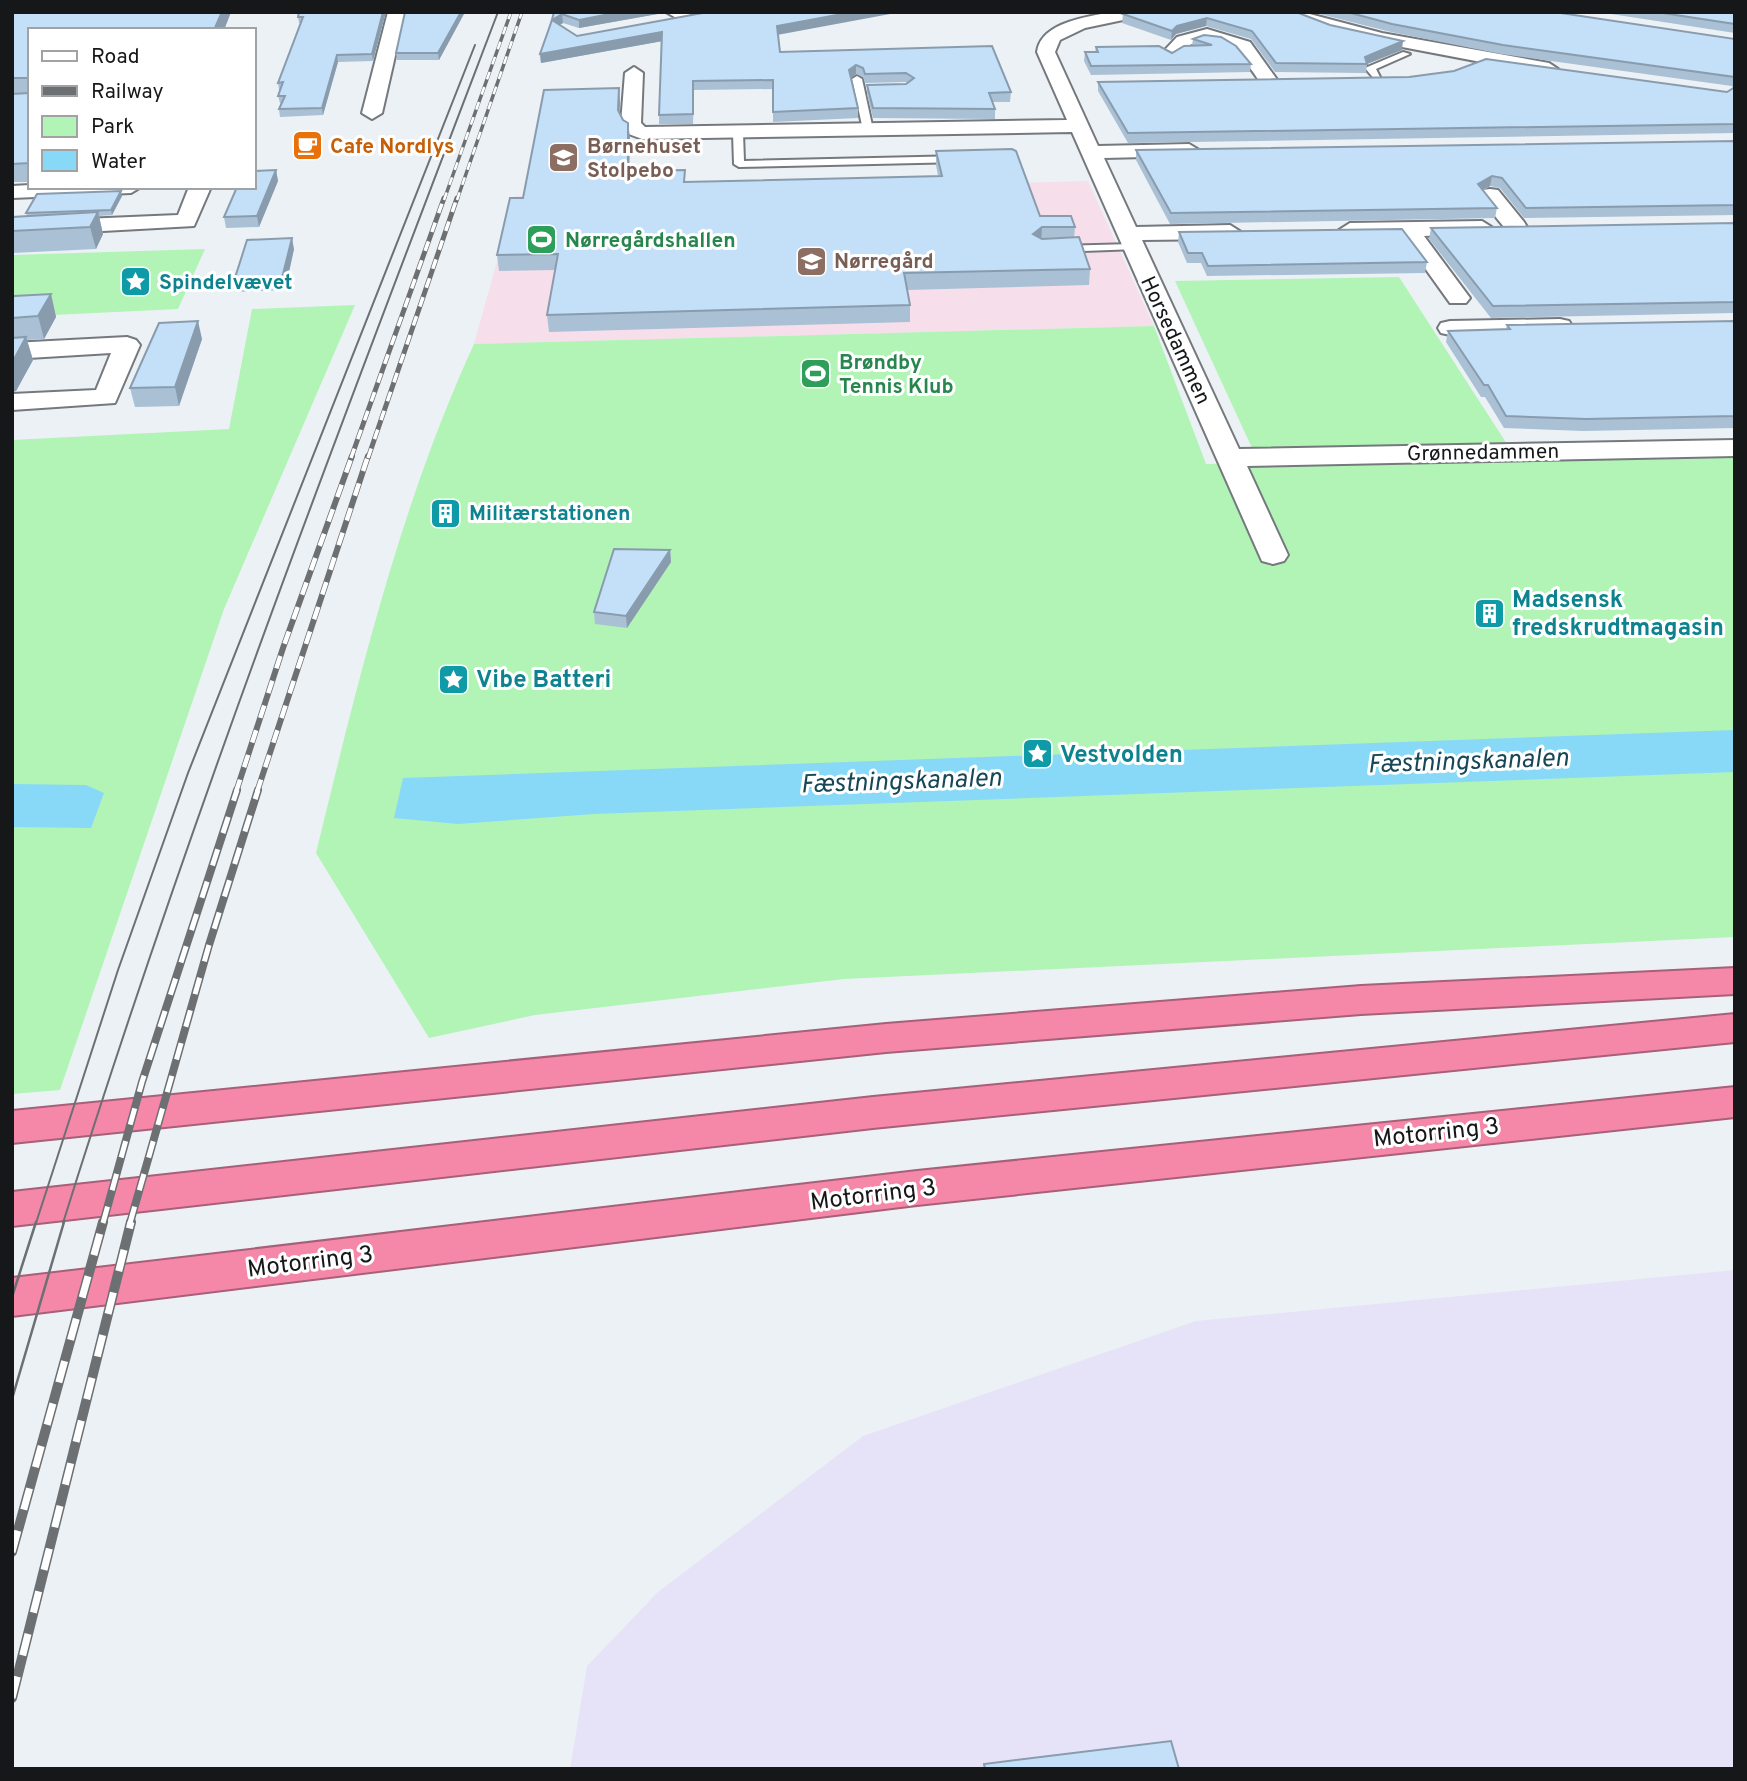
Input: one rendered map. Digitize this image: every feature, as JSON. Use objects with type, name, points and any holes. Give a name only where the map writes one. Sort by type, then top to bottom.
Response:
[{"type":"highway","points":[[12,1127],[873,1039],[1361,1000],[1735,981]]},
{"type":"highway","points":[[12,1209],[303,1173],[881,1111],[1735,1028]]},
{"type":"highway","name":"Motorring 3","points":[[12,1297],[917,1188],[1735,1102]]},
{"type":"street","points":[[372,113],[397,12]]},
{"type":"street","points":[[1068,12],[1091,21]]},
{"type":"street","name":"Horsedammen","points":[[1136,12],[1065,29],[1046,44],[1046,52],[1273,555]]},
{"type":"street","points":[[1281,12],[1381,38],[1565,71]]},
{"type":"street","points":[[673,17],[705,14]]},
{"type":"street","points":[[1170,54],[1183,41],[1207,34],[1244,46],[1269,81]]},
{"type":"street","points":[[634,74],[633,129],[657,134],[1080,126]]},
{"type":"street","points":[[1353,79],[1388,78]]},
{"type":"street","points":[[1245,81],[1290,80]]},
{"type":"street","points":[[1060,84],[1087,84]]},
{"type":"street","points":[[1091,152],[1207,150]]},
{"type":"street","points":[[12,192],[83,189]]},
{"type":"street","points":[[12,229],[186,221],[199,189]]},
{"type":"street","points":[[1490,195],[1516,227]]},
{"type":"street","points":[[1332,230],[1539,227]]},
{"type":"street","points":[[1409,229],[1458,298]]},
{"type":"street","points":[[1130,241],[1255,232]]},
{"type":"street","points":[[1450,328],[1586,326]]},
{"type":"street","points":[[12,351],[127,345],[106,397],[12,402]]},
{"type":"street","name":"Grønnedammen","points":[[1231,458],[1735,448]]},
{"type":"lane","points":[[1388,78],[1370,68],[1406,54]]},
{"type":"lane","points":[[868,130],[858,84],[871,89]]},
{"type":"lane","points":[[738,133],[739,164],[743,167],[969,159]]},
{"type":"lane","points":[[1041,249],[1130,241]]},
{"type":"shaded area","name":"Nørregård","points":[[1088,181],[1154,326],[474,344],[515,196]]},
{"type":"shaded area","points":[[1735,1270],[1735,1769],[570,1769],[587,1666],[658,1592],[863,1436],[1196,1321]]},
{"type":"green space","points":[[205,249],[178,309],[12,317],[12,255]]},
{"type":"green space","points":[[1399,277],[1507,444],[1252,448],[1175,281]]},
{"type":"green space","points":[[355,305],[224,609],[60,1090],[12,1094],[12,440],[229,429],[252,309]]},
{"type":"green space","name":"Vestvolden","points":[[1154,326],[1206,464],[1735,455],[1735,937],[844,979],[535,1015],[429,1038],[316,853],[383,594],[424,467],[474,344]]},
{"type":"water","name":"Fæstningskanalen","points":[[1735,730],[1735,772],[594,814],[458,824],[394,818],[403,778]]},
{"type":"water","points":[[12,784],[86,785],[104,793],[91,828],[12,827]]},
{"type":"building","points":[[12,12],[222,12],[215,28],[28,28],[28,78],[12,78]]},
{"type":"building","points":[[299,12],[383,12],[372,54],[337,55],[322,108],[279,109],[285,96],[278,96],[283,82],[278,83],[303,17],[298,17]]},
{"type":"building","points":[[405,12],[461,12],[438,53],[396,53]]},
{"type":"building","points":[[554,12],[620,12],[579,20],[562,14],[552,20]]},
{"type":"building","points":[[708,12],[853,12],[777,26],[780,52],[992,46],[1011,92],[989,93],[995,109],[873,108],[867,85],[906,84],[914,78],[906,73],[865,74],[863,68],[856,65],[849,70],[858,108],[773,112],[773,80],[693,81],[693,114],[659,115],[662,32],[540,54],[552,20],[577,36]]},
{"type":"building","points":[[1296,12],[1330,25],[1403,41],[1365,57],[1367,64],[1276,63],[1252,31],[1207,18],[1177,26],[1172,31],[1123,14]]},
{"type":"building","points":[[1347,12],[1554,12],[1735,39],[1735,77],[1503,45],[1392,24]]},
{"type":"building","points":[[1656,12],[1735,12],[1735,24]]},
{"type":"building","points":[[1204,35],[1221,37],[1236,46],[1251,64],[1091,66],[1085,52],[1098,52],[1096,47],[1159,46],[1172,53],[1184,46],[1212,45],[1193,39]]},
{"type":"building","points":[[1486,59],[1727,92],[1735,87],[1735,124],[1128,133],[1098,82],[1409,77],[1454,71]]},
{"type":"building","name":"Nørregård","points":[[619,88],[618,110],[623,120],[628,123],[628,171],[685,170],[684,182],[942,176],[936,151],[1012,149],[1016,151],[1040,216],[1071,216],[1075,227],[1042,227],[1033,234],[1042,239],[1079,237],[1090,269],[904,273],[910,305],[547,315],[558,254],[497,255],[510,198],[523,198],[544,90]]},
{"type":"building","points":[[28,93],[28,163],[12,164],[12,94]]},
{"type":"building","points":[[1735,141],[1735,205],[1526,208],[1502,178],[1492,176],[1478,184],[1497,208],[1171,213],[1136,150]]},
{"type":"building","points":[[276,170],[257,216],[224,217],[236,189],[256,189],[256,171]]},
{"type":"building","points":[[121,191],[111,210],[26,213],[37,194]]},
{"type":"building","points":[[98,212],[90,227],[12,231],[12,217]]},
{"type":"building","points":[[1735,223],[1735,302],[1493,306],[1431,228]]},
{"type":"building","points":[[1402,229],[1427,262],[1208,266],[1202,253],[1188,253],[1179,232]]},
{"type":"building","points":[[292,238],[282,278],[234,281],[247,240]]},
{"type":"building","points":[[51,294],[38,316],[12,318],[14,296]]},
{"type":"building","points":[[198,321],[175,387],[130,388],[159,323]]},
{"type":"building","points":[[1735,321],[1735,416],[1586,419],[1506,416],[1488,385],[1484,385],[1448,331],[1510,329],[1507,325]]},
{"type":"building","points":[[26,337],[12,363],[12,338]]},
{"type":"building","points":[[614,549],[670,550],[626,616],[594,612]]},
{"type":"building","points":[[1171,1741],[1179,1769],[985,1769],[984,1764]]},
{"type":"tram line","points":[[63,1223],[163,917],[271,614],[498,12]]},
{"type":"tram line","points":[[36,1223],[118,970],[188,773],[475,45]]},
{"type":"tram line","points":[[12,1297],[36,1222]]},
{"type":"tram line","points":[[12,1399],[64,1222]]},
{"type":"railway","points":[[444,200],[511,12]]},
{"type":"railway","points":[[457,200],[522,12]]},
{"type":"railway","points":[[351,458],[444,198]]},
{"type":"railway","points":[[368,458],[457,198]]},
{"type":"railway","points":[[236,792],[283,648],[352,456]]},
{"type":"railway","points":[[257,792],[368,456]]},
{"type":"railway","points":[[103,1223],[142,1082],[237,790]]},
{"type":"railway","points":[[130,1223],[209,945],[258,790]]},
{"type":"railway","points":[[12,1552],[103,1222]]},
{"type":"railway","points":[[12,1698],[131,1222]]},
{"type":"place","name":"Cafe Nordlys","points":[[307,146]]},
{"type":"place","name":"Børnehuset Stolpebo","points":[[564,158]]},
{"type":"place","name":"Nørregårdshallen","points":[[542,240]]},
{"type":"place","name":"Nørregård","points":[[811,261]]},
{"type":"place","name":"Spindelvævet","points":[[136,282]]},
{"type":"place","name":"Brøndby Tennis Klub","points":[[816,374]]},
{"type":"place","name":"Militærstationen","points":[[446,513]]},
{"type":"place","name":"Madsensk fredskrudtmagasin","points":[[1489,613]]},
{"type":"place","name":"Vibe Batteri","points":[[453,679]]},
{"type":"place","name":"Vestvolden","points":[[1037,754]]}]
